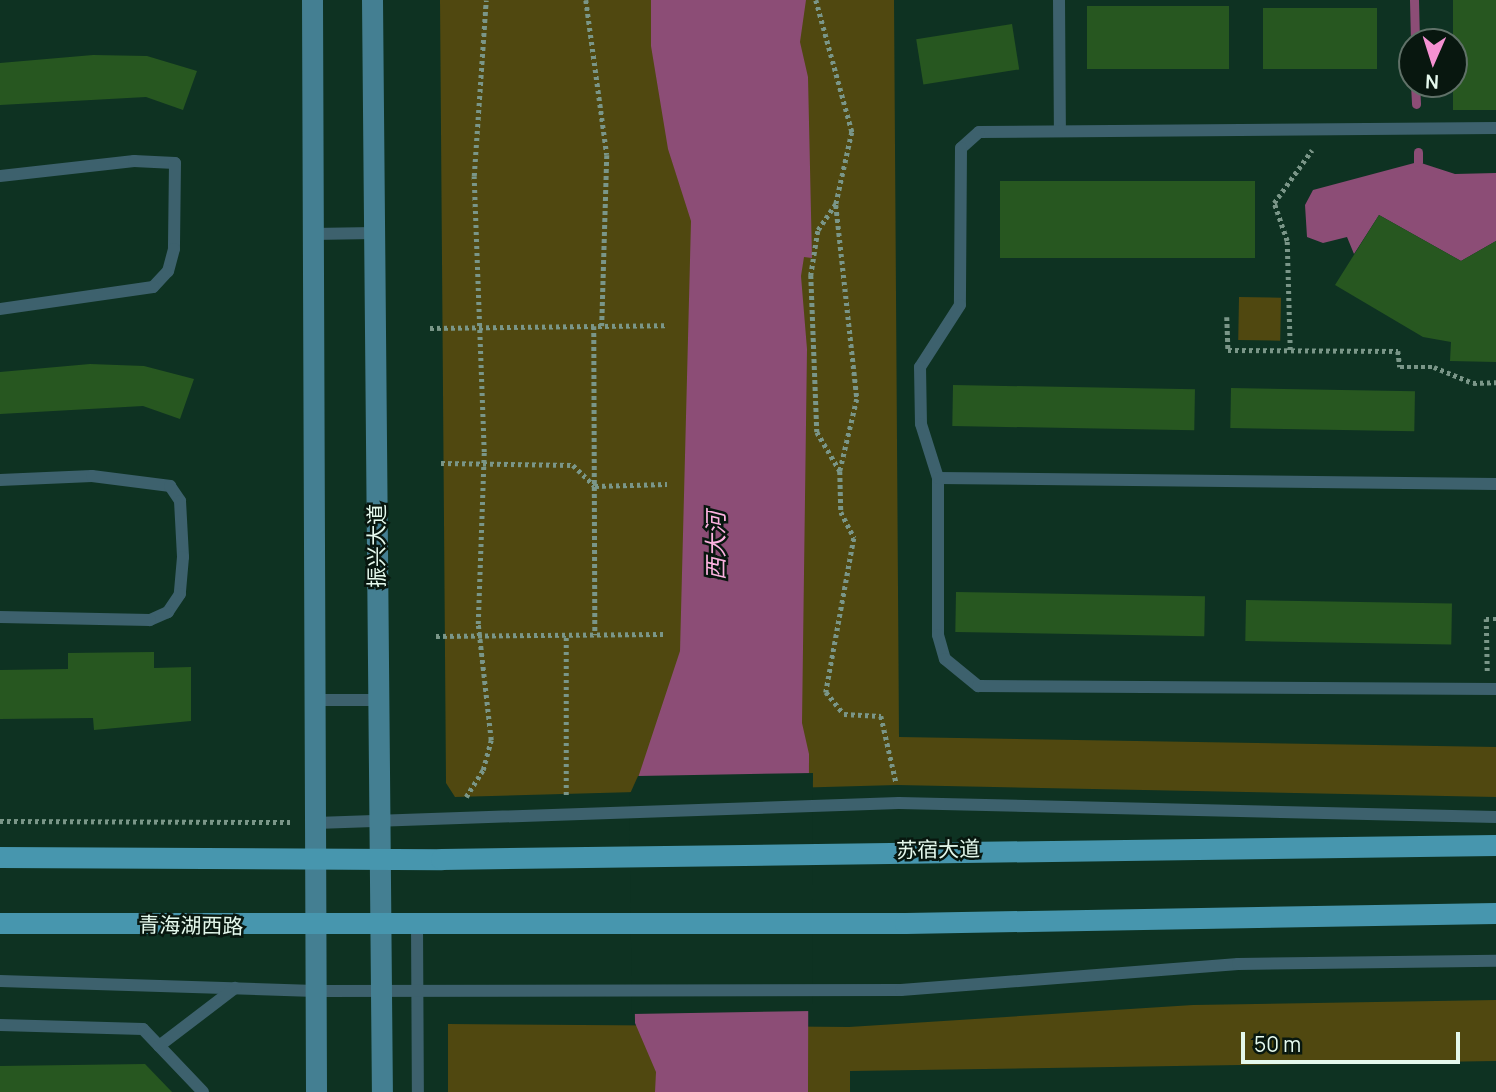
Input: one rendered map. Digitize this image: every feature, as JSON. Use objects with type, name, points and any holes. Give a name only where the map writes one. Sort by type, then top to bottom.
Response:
[{"type":"main road","points":[[312,0],[316,1092]]},
{"type":"main road","name":"振兴大道","points":[[372,0],[382,1092]]},
{"type":"main road","name":"苏宿大道","points":[[379,858],[900,849],[1496,845]]},
{"type":"main road","points":[[0,857],[379,858]]},
{"type":"main road","points":[[381,926],[905,923],[1496,913]]},
{"type":"main road","name":"青海湖西路","points":[[0,923],[381,926]]},
{"type":"lane","points":[[1059,0],[1060,129]]},
{"type":"lane","points":[[1492,689],[978,686],[945,659],[938,635],[938,478],[921,424],[920,367],[960,305],[961,148],[979,132],[1060,129],[1496,128]]},
{"type":"lane","points":[[0,176],[134,161],[175,163],[174,249],[168,271],[153,287],[0,309]]},
{"type":"lane","points":[[313,234],[374,233]]},
{"type":"lane","points":[[0,481],[92,476],[170,486],[180,501],[183,557],[180,594],[168,612],[150,620],[0,617]]},
{"type":"lane","points":[[938,478],[1496,484]]},
{"type":"lane","points":[[315,700],[378,700]]},
{"type":"lane","points":[[316,822],[899,803],[1496,817]]},
{"type":"lane","points":[[416,925],[418,1092]]},
{"type":"lane","points":[[0,981],[315,990],[901,990],[1238,964],[1496,961]]},
{"type":"lane","points":[[159,1046],[236,988]]},
{"type":"lane","points":[[0,1026],[143,1029],[203,1092]]},
{"type":"path","points":[[474,805],[461,805],[483,771],[491,740],[480,636],[484,464],[474,176],[486,0]]},
{"type":"path","points":[[586,0],[607,155],[602,326]]},
{"type":"path","points":[[816,0],[852,132],[836,204],[857,399],[840,471],[854,564],[826,692],[844,714],[881,716],[899,803]]},
{"type":"path","points":[[1290,350],[1287,241],[1274,203],[1311,151],[1314,128]]},
{"type":"path","points":[[836,204],[818,231],[811,309],[817,432],[840,471]]},
{"type":"path","points":[[1227,317],[1228,350],[1398,351],[1400,367],[1434,367],[1473,383],[1496,382]]},
{"type":"path","points":[[430,328],[665,325]]},
{"type":"path","points":[[594,326],[595,635]]},
{"type":"path","points":[[441,463],[573,465],[595,486],[667,484]]},
{"type":"path","points":[[1492,689],[1486,619],[1496,619]]},
{"type":"path","points":[[436,636],[663,634]]},
{"type":"path","points":[[566,635],[566,806]]},
{"type":"path","points":[[0,821],[316,822]]},
{"type":"shaded area","points":[[440,0],[894,0],[899,737],[1496,747],[1496,797],[897,785],[455,797],[446,783]]},
{"type":"shaded area","points":[[1239,297],[1281,298],[1280,341],[1238,340]]},
{"type":"shaded area","points":[[1496,1000],[1496,1061],[850,1071],[850,1092],[448,1092],[448,1024],[849,1027],[1193,1005]]},
{"type":"water","name":"西大河","points":[[651,0],[806,0],[800,42],[808,77],[812,258],[804,257],[801,276],[807,349],[802,723],[809,754],[808,1092],[655,1092],[656,1072],[635,1023],[632,796],[680,651],[691,221],[668,149],[651,46]]},
{"type":"water","points":[[1418,162],[1455,174],[1496,173],[1496,241],[1461,261],[1379,215],[1354,254],[1347,237],[1323,243],[1307,237],[1305,205],[1313,190]]},
{"type":"pier","points":[[813,773],[812,1011],[632,1014],[629,796],[638,776]]},
{"type":"building","points":[[1453,0],[1496,0],[1496,110],[1453,110],[1453,98],[1468,98],[1468,28],[1453,28]]},
{"type":"building","points":[[1087,6],[1229,6],[1229,69],[1087,69]]},
{"type":"building","points":[[1263,8],[1377,8],[1377,69],[1263,69]]},
{"type":"building","points":[[1012,24],[1019,69],[923,85],[916,39]]},
{"type":"building","points":[[93,55],[147,56],[197,71],[183,110],[146,97],[0,105],[0,63]]},
{"type":"building","points":[[1000,181],[1255,181],[1255,258],[1000,258]]},
{"type":"building","points":[[1379,215],[1461,261],[1496,241],[1496,362],[1450,361],[1451,342],[1423,337],[1335,285]]},
{"type":"building","points":[[90,364],[144,366],[194,379],[180,419],[143,406],[0,414],[0,372]]},
{"type":"building","points":[[953,385],[1195,389],[1194,430],[952,426]]},
{"type":"building","points":[[1231,388],[1415,391],[1414,431],[1230,428]]},
{"type":"building","points":[[956,592],[1205,596],[1204,636],[955,632]]},
{"type":"building","points":[[1246,600],[1452,604],[1451,645],[1245,641]]},
{"type":"building","points":[[154,652],[154,668],[191,667],[191,721],[94,730],[93,718],[0,719],[0,670],[68,669],[68,653]]},
{"type":"building","points":[[145,1064],[172,1092],[0,1092],[0,1066]]},
{"type":"waterway","points":[[1414,0],[1415,28]]},
{"type":"waterway","points":[[1416,98],[1416,104]]},
{"type":"waterway","points":[[1418,152],[1418,162]]}]
